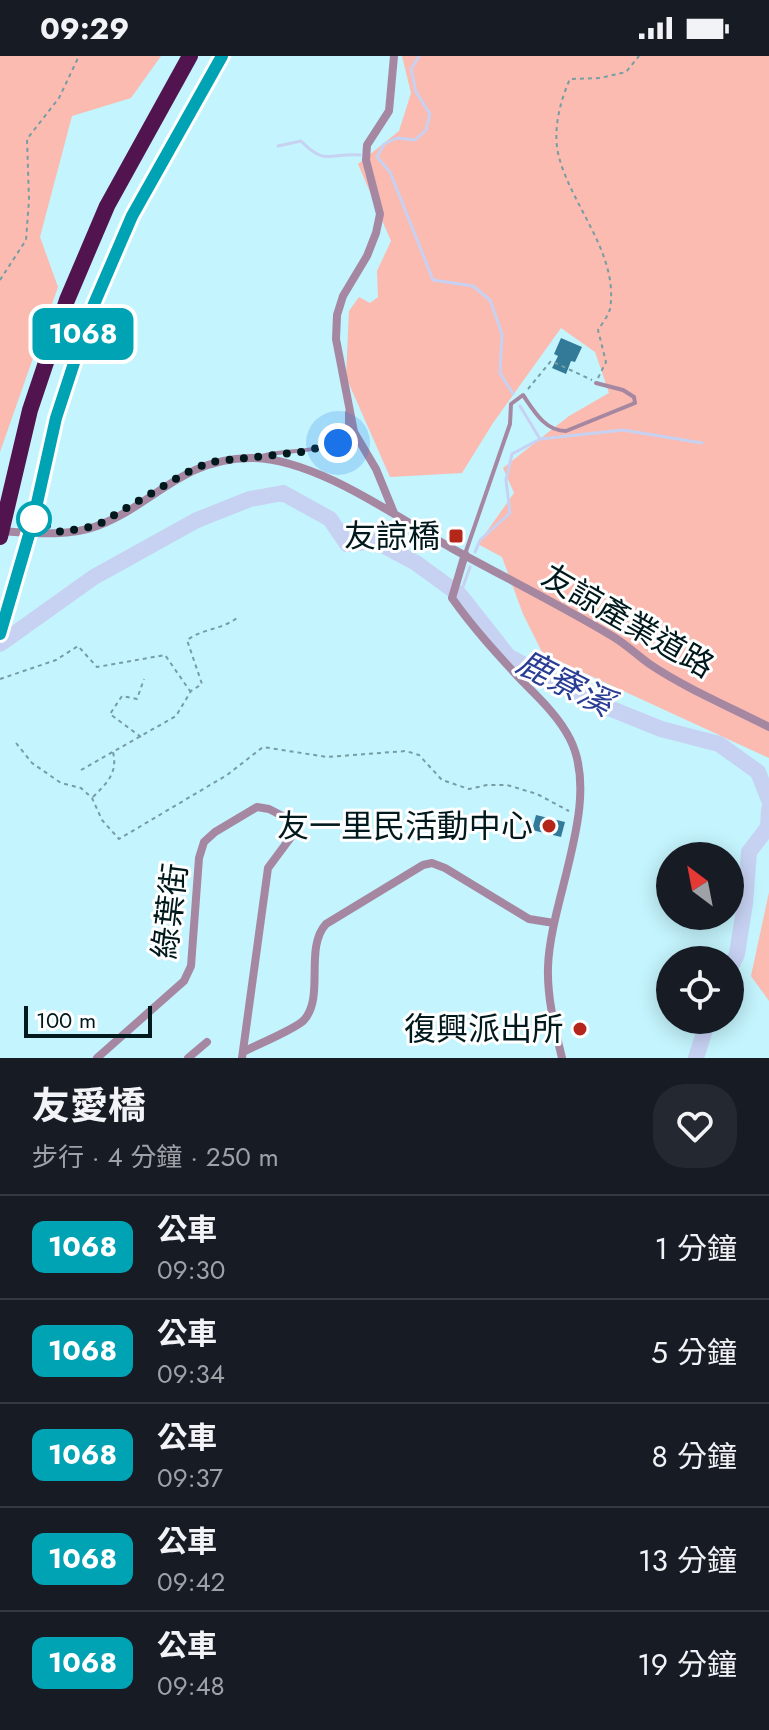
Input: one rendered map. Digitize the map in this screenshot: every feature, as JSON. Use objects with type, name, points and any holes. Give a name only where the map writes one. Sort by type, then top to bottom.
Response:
[{"type":"highway","points":[[0,534],[30,410],[67,300],[107,206],[190,56]]},
{"type":"highway","points":[[0,634],[33,521],[56,418],[91,311],[132,216],[222,56]]},
{"type":"street","points":[[394,56],[389,111],[367,145],[366,160],[380,214],[367,256],[343,296],[337,315],[336,339],[354,432],[376,469],[394,513]]},
{"type":"street","name":"友諒產業道路","points":[[0,534],[45,534],[96,526],[210,462],[255,458],[300,467],[394,513],[617,639],[653,666],[769,727]]},
{"type":"street","points":[[465,554],[452,598],[558,721],[570,740],[579,765],[578,815],[554,923],[549,980],[562,1058]]},
{"type":"street","name":"綠葉街","points":[[97,1058],[184,981],[191,966],[199,858],[204,842],[257,807],[269,809],[300,825],[268,868],[242,1055]]},
{"type":"street","points":[[242,1055],[304,1020],[311,1005],[317,933],[326,924],[423,865],[432,863],[445,868],[529,919],[554,923]]},
{"type":"street","points":[[188,1058],[207,1042]]},
{"type":"lane","points":[[465,554],[510,424],[511,404],[523,395],[540,418],[555,431],[566,431],[635,403],[634,397],[623,390],[596,383]]},
{"type":"lane","points":[[255,458],[338,443],[347,432],[346,386]]},
{"type":"path","points":[[0,280],[26,240],[29,200],[27,139],[59,98],[79,56]]},
{"type":"path","points":[[523,395],[551,361],[596,383],[606,362],[598,330],[610,311],[609,277],[558,156],[556,134],[562,95],[570,79],[600,78],[626,72],[639,56]]},
{"type":"path","points":[[81,770],[176,716],[191,691],[202,684],[187,640],[202,629],[223,628],[237,618]]},
{"type":"path","points":[[0,679],[56,660],[78,646],[97,667],[165,655],[191,691]]},
{"type":"path","points":[[142,737],[110,714],[122,696],[137,699],[144,679]]},
{"type":"path","points":[[16,743],[32,763],[61,783],[81,788],[92,798],[102,820],[119,839],[227,775],[263,747],[327,757],[406,751],[419,755],[442,780],[469,789],[507,785],[537,794],[578,815]]},
{"type":"path","points":[[92,798],[108,782],[116,765],[113,752]]},
{"type":"shaded area","points":[[0,56],[161,56],[131,98],[72,116],[40,237],[58,287],[0,452]]},
{"type":"shaded area","points":[[402,56],[769,56],[769,758],[543,654],[523,614],[502,557],[478,544],[514,493],[503,468],[569,416],[609,393],[595,352],[561,328],[493,423],[462,473],[390,477],[346,377],[349,311],[359,297],[370,303],[378,297],[377,271],[391,241],[358,164],[399,131],[411,93]]},
{"type":"shaded area","points":[[769,892],[769,1001],[751,976]]},
{"type":"building","points":[[561,338],[582,347],[566,374],[552,368]]},
{"type":"building","name":"友一里民活動中心","points":[[536,815],[565,822],[561,837],[532,830]]},
{"type":"waterway","points":[[419,56],[411,69],[416,92],[430,114],[426,130],[415,140],[397,138],[384,144],[377,157],[390,172],[433,280],[473,286],[490,300],[502,334],[500,373],[513,394]]},
{"type":"waterway","points":[[278,146],[301,141],[323,156],[360,155]]},
{"type":"waterway","points":[[475,552],[480,540],[510,513],[506,480],[512,454],[540,439],[520,406]]},
{"type":"waterway","points":[[540,439],[623,430],[702,443]]},
{"type":"waterway","name":"鹿寮溪","points":[[0,644],[94,577],[197,520],[250,499],[283,493],[330,519],[347,544],[375,541],[416,563],[460,595],[508,656],[582,697],[661,729],[719,744],[758,772],[769,800]]},
{"type":"waterway","points":[[460,595],[470,567]]},
{"type":"waterway","name":"鹿寮溪","points":[[738,946],[749,852],[768,827],[769,809]]},
{"type":"waterway","name":"鹿寮溪","points":[[696,1058],[704,1034]]},
{"type":"bus line","name":"1068","points":[[0,634],[33,521],[56,418],[91,311],[132,216],[222,56]]},
{"type":"place","name":"友諒橋","points":[[456,536]]},
{"type":"place","name":"友一里民活動中心","points":[[549,826]]},
{"type":"place","name":"復興派出所","points":[[580,1029]]},
{"type":"route","points":[[34,519],[61,532],[96,526],[210,462],[301,452],[338,443]]}]
